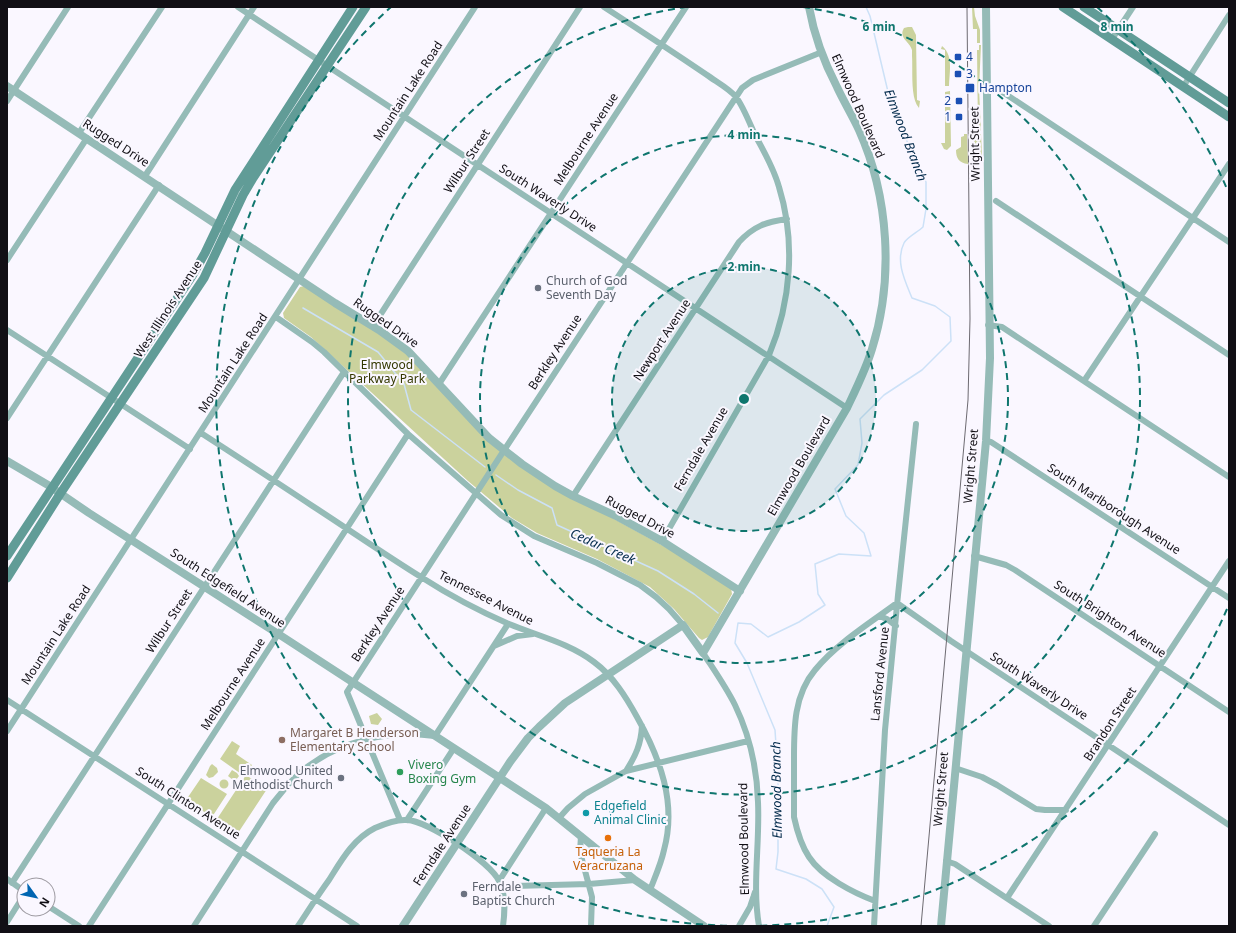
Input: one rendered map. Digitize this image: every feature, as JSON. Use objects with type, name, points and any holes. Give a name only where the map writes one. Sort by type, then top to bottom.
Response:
[{"type":"main road","name":"West Illinois Avenue","points":[[7,556],[199,264],[235,190],[267,138],[353,7]]},
{"type":"main road","name":"West Illinois Avenue","points":[[7,578],[60,494],[204,278],[243,195],[366,7]]},
{"type":"main road","points":[[1063,7],[1229,117]]},
{"type":"main road","points":[[1084,7],[1229,103]]},
{"type":"main road","points":[[267,138],[276,144]]},
{"type":"main road","points":[[167,314],[176,319]]},
{"type":"street","points":[[7,101],[10,88],[68,7]]},
{"type":"street","points":[[79,133],[162,7]]},
{"type":"street","name":"South Waverly Drive","points":[[238,7],[696,309],[769,355],[847,408]]},
{"type":"street","points":[[144,176],[254,7]]},
{"type":"street","name":"Mountain Lake Road","points":[[7,731],[475,7]]},
{"type":"street","name":"Wilbur Street","points":[[373,326],[580,7]]},
{"type":"street","points":[[604,7],[662,44],[736,96]]},
{"type":"street","name":"Melbourne Avenue","points":[[439,384],[686,7]]},
{"type":"street","name":"Elmwood Boulevard","points":[[759,926],[757,888],[758,801],[755,771],[748,741],[736,706],[703,653],[847,408],[872,350],[878,329],[885,270],[884,227],[879,191],[859,130],[836,86],[822,52],[812,24],[809,7]]},
{"type":"street","name":"Wright Street","points":[[941,926],[974,556],[986,442],[990,358],[988,325],[986,7]]},
{"type":"street","points":[[1112,39],[1133,7]]},
{"type":"street","points":[[1183,87],[1229,15]]},
{"type":"street","name":"Berkley Avenue","points":[[353,683],[736,96],[742,88],[753,80],[822,52]]},
{"type":"street","points":[[995,87],[1229,242]]},
{"type":"street","name":"Rugged Drive","points":[[10,88],[159,185],[299,279],[373,326],[408,351],[489,438],[538,475],[573,496],[618,516],[662,540],[740,591]]},
{"type":"street","name":"Ferndale Avenue","points":[[662,540],[769,355],[779,327],[785,303],[789,259],[787,219],[779,186],[770,164],[736,96]]},
{"type":"street","points":[[7,260],[87,138]]},
{"type":"street","points":[[1084,380],[1229,164]]},
{"type":"street","points":[[7,418],[159,185]]},
{"type":"street","points":[[996,201],[1229,355]]},
{"type":"street","name":"Newport Avenue","points":[[573,496],[739,242],[748,232],[764,224],[787,219]]},
{"type":"street","points":[[276,317],[312,342],[408,434],[501,515],[534,536],[597,563],[640,585],[670,609],[703,653]]},
{"type":"street","points":[[988,325],[1002,328],[1084,380],[1229,477]]},
{"type":"street","points":[[7,330],[190,449]]},
{"type":"street","name":"Wilbur Street","points":[[10,881],[94,756],[344,372]]},
{"type":"street","name":"Lansford Avenue","points":[[874,926],[885,730],[916,424]]},
{"type":"street","name":"Tennessee Avenue","points":[[201,433],[422,578],[508,624],[560,643],[578,652],[594,662],[608,674],[619,687],[642,726],[655,750],[664,777],[668,802],[668,826],[665,848],[650,890]]},
{"type":"street","name":"Melbourne Avenue","points":[[89,926],[408,434]]},
{"type":"street","name":"South Marlborough Avenue","points":[[986,442],[992,442],[1229,598]]},
{"type":"street","name":"South Edgefield Avenue","points":[[7,461],[52,488],[279,634],[546,808],[635,880],[704,926]]},
{"type":"street","name":"South Brighton Avenue","points":[[974,556],[1006,565],[1015,570],[1229,712]]},
{"type":"street","name":"Brandon Street","points":[[1007,898],[1229,561]]},
{"type":"street","points":[[876,901],[861,896],[819,868],[809,858],[802,845],[797,832],[794,817],[794,730],[798,704],[804,687],[814,671],[834,651],[897,603]]},
{"type":"street","name":"South Waverly Drive","points":[[897,603],[966,651],[1229,825]]},
{"type":"street","points":[[879,616],[887,619],[896,626]]},
{"type":"street","points":[[435,736],[508,624]]},
{"type":"street","name":"Ferndale Avenue","points":[[403,926],[528,738],[543,722],[577,694],[683,625]]},
{"type":"street","points":[[493,647],[516,636],[533,634]]},
{"type":"street","points":[[353,683],[347,692],[400,820]]},
{"type":"street","name":"South Clinton Avenue","points":[[7,700],[357,926]]},
{"type":"street","points":[[626,770],[636,756],[642,726]]},
{"type":"street","name":"South Edgefield Avenue","points":[[367,739],[393,735],[416,734],[435,736]]},
{"type":"street","points":[[194,926],[273,803],[287,786],[320,758],[339,748],[367,739]]},
{"type":"street","points":[[559,818],[568,808],[585,794],[626,770],[748,741]]},
{"type":"street","points":[[407,820],[454,748]]},
{"type":"street","points":[[955,768],[982,777],[1036,809],[1066,810]]},
{"type":"street","points":[[499,881],[546,808]]},
{"type":"street","points":[[298,926],[346,854],[362,837],[385,824],[400,820],[407,820],[432,829],[457,844],[494,872],[502,888],[504,901],[503,926]]},
{"type":"street","points":[[1094,926],[1155,834]]},
{"type":"street","points":[[581,836],[580,852],[592,897],[592,926]]},
{"type":"street","points":[[946,861],[955,864],[1049,926]]},
{"type":"street","points":[[502,888],[514,886],[589,884],[635,880]]},
{"type":"street","points":[[739,926],[750,907],[757,888]]},
{"type":"street","points":[[7,922],[16,908]]},
{"type":"street","points":[[56,911],[79,926]]},
{"type":"green space","points":[[972,7],[974,7],[975,16],[980,30],[980,43],[977,43],[977,29],[973,29]]},
{"type":"green space","points":[[912,27],[916,35],[917,100],[920,101],[919,108],[914,98],[913,91],[912,50],[902,35],[904,28]]},
{"type":"green space","points":[[979,45],[981,45],[979,88],[981,131],[978,131],[977,50],[979,50]]},
{"type":"green space","points":[[942,46],[946,50],[949,59],[949,86],[945,86],[945,50],[941,49]]},
{"type":"green space","points":[[950,91],[951,146],[947,150],[944,149],[941,143],[945,143],[945,92]]},
{"type":"green space","points":[[964,134],[967,134],[968,164],[960,161],[957,158],[956,153],[956,150],[961,147],[961,137],[964,136]]},
{"type":"green space","points":[[974,134],[981,134],[982,155],[980,161],[975,164]]},
{"type":"green space","name":"Elmwood Parkway Park","points":[[304,286],[387,339],[406,354],[491,444],[616,520],[678,554],[731,588],[732,594],[708,637],[702,640],[699,638],[674,609],[650,587],[597,559],[537,533],[512,518],[468,481],[311,337],[284,318],[283,313],[300,287]]},
{"type":"green space","points":[[377,713],[382,719],[378,725],[371,724],[369,716]]},
{"type":"green space","points":[[232,741],[240,746],[236,754],[252,765],[244,776],[220,759]]},
{"type":"green space","points":[[212,764],[217,768],[218,772],[213,777],[209,778],[206,775]]},
{"type":"green space","points":[[232,770],[239,776],[236,780],[233,780],[228,776]]},
{"type":"green space","points":[[246,775],[267,789],[236,836],[215,822]]},
{"type":"green space","points":[[201,778],[227,794],[212,817],[186,800]]},
{"type":"green space","points":[[222,780],[226,780],[228,784],[226,788],[222,788],[220,786],[220,782]]},
{"type":"waterway","name":"Elmwood Branch","points":[[827,926],[834,907],[822,889],[806,879],[776,869],[778,852],[778,775],[775,730],[747,663],[735,643],[738,623],[751,624],[768,637],[799,622],[825,605],[818,594],[815,564],[839,554],[871,556],[864,533],[846,516],[835,489],[858,465],[862,443],[860,419],[884,395],[922,370],[951,341],[950,317],[935,306],[912,298],[902,271],[900,257],[904,243],[923,227],[926,209],[926,182],[906,139],[889,96],[870,16],[866,7]]},
{"type":"waterway","name":"Cedar Creek","points":[[303,308],[378,352],[404,384],[411,410],[485,467]]},
{"type":"waterway","name":"Cedar Creek","points":[[496,475],[518,490],[552,508],[557,525],[658,571],[694,594],[718,613]]},
{"type":"tram line","points":[[921,926],[968,400],[970,319],[967,7]]},
{"type":"place","name":"4","points":[[958,57]]},
{"type":"place","name":"3","points":[[958,74]]},
{"type":"place","name":"Hampton","points":[[970,88]]},
{"type":"place","name":"2","points":[[959,101]]},
{"type":"place","name":"1","points":[[959,117]]},
{"type":"place","name":"Church of God Seventh Day","points":[[538,288]]},
{"type":"place","name":"Margaret B Henderson Elementary School","points":[[282,740]]},
{"type":"place","name":"Vivero Boxing Gym","points":[[400,772]]},
{"type":"place","name":"Elmwood United Methodist Church","points":[[341,778]]},
{"type":"place","name":"Edgefield Animal Clinic","points":[[586,813]]},
{"type":"place","name":"Taqueria La Veracruzana","points":[[608,838]]},
{"type":"place","name":"Ferndale Baptist Church","points":[[464,894]]}]
